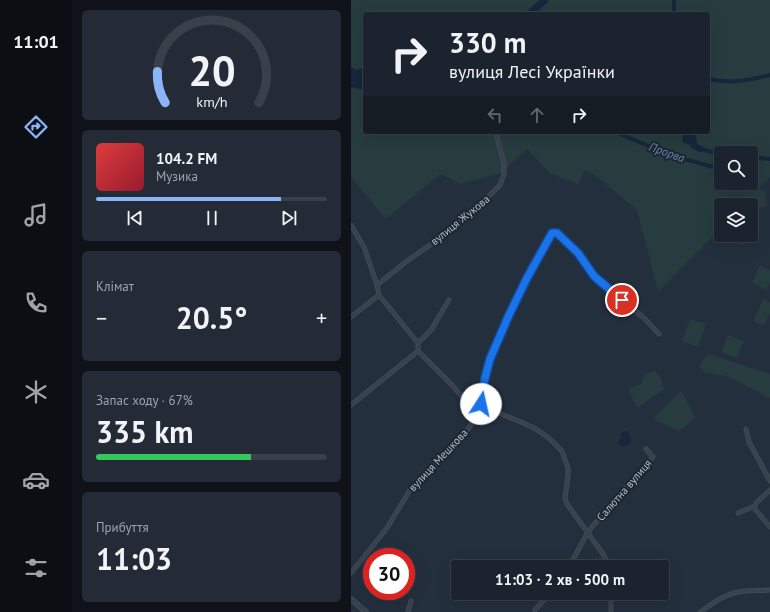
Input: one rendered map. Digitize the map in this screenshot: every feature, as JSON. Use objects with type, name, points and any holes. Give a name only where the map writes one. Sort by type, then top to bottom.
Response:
[{"type":"street","name":"вулиця Жукова","points":[[377,285],[407,261],[444,235],[477,208],[500,185],[504,174],[504,164],[496,134]]},
{"type":"street","points":[[351,226],[364,247],[379,295],[418,343],[419,351],[453,386],[467,403],[478,412]]},
{"type":"street","name":"вулиця Мешкова","points":[[351,573],[387,528],[410,490],[461,440],[475,419],[481,404],[490,359],[527,278],[552,233],[557,233],[578,253],[594,276],[645,319],[659,334]]},
{"type":"street","points":[[351,317],[379,295]]},
{"type":"street","points":[[418,343],[431,330],[449,300]]},
{"type":"street","points":[[351,405],[419,351]]},
{"type":"street","name":"Салютна вулиця","points":[[481,404],[536,429],[550,439],[562,451],[568,468],[565,498],[567,504],[606,560]]},
{"type":"street","points":[[746,429],[749,442],[770,481]]},
{"type":"street","name":"Салютна вулиця","points":[[573,560],[588,532],[653,456],[646,449]]},
{"type":"street","points":[[738,514],[755,506],[756,503],[770,490]]},
{"type":"street","points":[[755,506],[755,509],[770,527]]},
{"type":"street","points":[[700,612],[711,604],[739,592],[770,590]]},
{"type":"street","points":[[351,599],[366,612]]},
{"type":"street","points":[[535,610],[544,600]]},
{"type":"street","points":[[611,600],[611,612]]},
{"type":"street","points":[[408,612],[411,601]]},
{"type":"green space","points":[[351,0],[770,0],[770,177],[758,189],[758,146],[714,146],[714,190],[757,190],[756,191],[764,188],[767,205],[758,209],[758,198],[714,198],[714,235],[658,292],[637,210],[596,176],[585,170],[578,184],[551,174],[527,149],[501,173],[461,184],[440,174],[386,219],[351,177]]},
{"type":"green space","points":[[736,242],[745,242],[743,246]]},
{"type":"green space","points":[[760,265],[770,270],[770,283],[767,290],[752,282]]},
{"type":"green space","points":[[763,299],[770,303],[770,313],[764,326],[753,321]]},
{"type":"green space","points":[[690,319],[706,324],[698,347],[682,341]]},
{"type":"green space","points":[[728,335],[744,341],[737,358],[721,352]]},
{"type":"green space","points":[[708,354],[770,374],[770,398],[727,376],[706,373],[699,366]]},
{"type":"green space","points":[[654,371],[660,375],[664,389],[637,408],[628,389],[641,384],[644,375]]},
{"type":"green space","points":[[681,391],[696,418],[679,431],[653,419]]},
{"type":"water","points":[[351,67],[356,70],[363,68],[363,90],[351,87]]},
{"type":"water","points":[[694,134],[696,136],[697,144],[702,146],[702,152],[699,152],[690,147],[690,145],[684,143],[682,141],[683,135]]},
{"type":"water","points":[[626,431],[629,433],[631,440],[630,443],[625,446],[619,445],[618,443],[621,438],[621,433]]},
{"type":"waterway","points":[[531,12],[545,0]]},
{"type":"waterway","points":[[674,0],[674,12]]},
{"type":"waterway","points":[[710,79],[739,81],[770,75]]},
{"type":"waterway","name":"Прорва","points":[[620,134],[673,156],[714,167]]},
{"type":"waterway","points":[[698,147],[714,152]]},
{"type":"waterway","points":[[758,158],[770,159]]},
{"type":"route","points":[[481,404],[490,359],[527,278],[552,233],[557,233],[578,253],[594,276],[622,300]]}]
